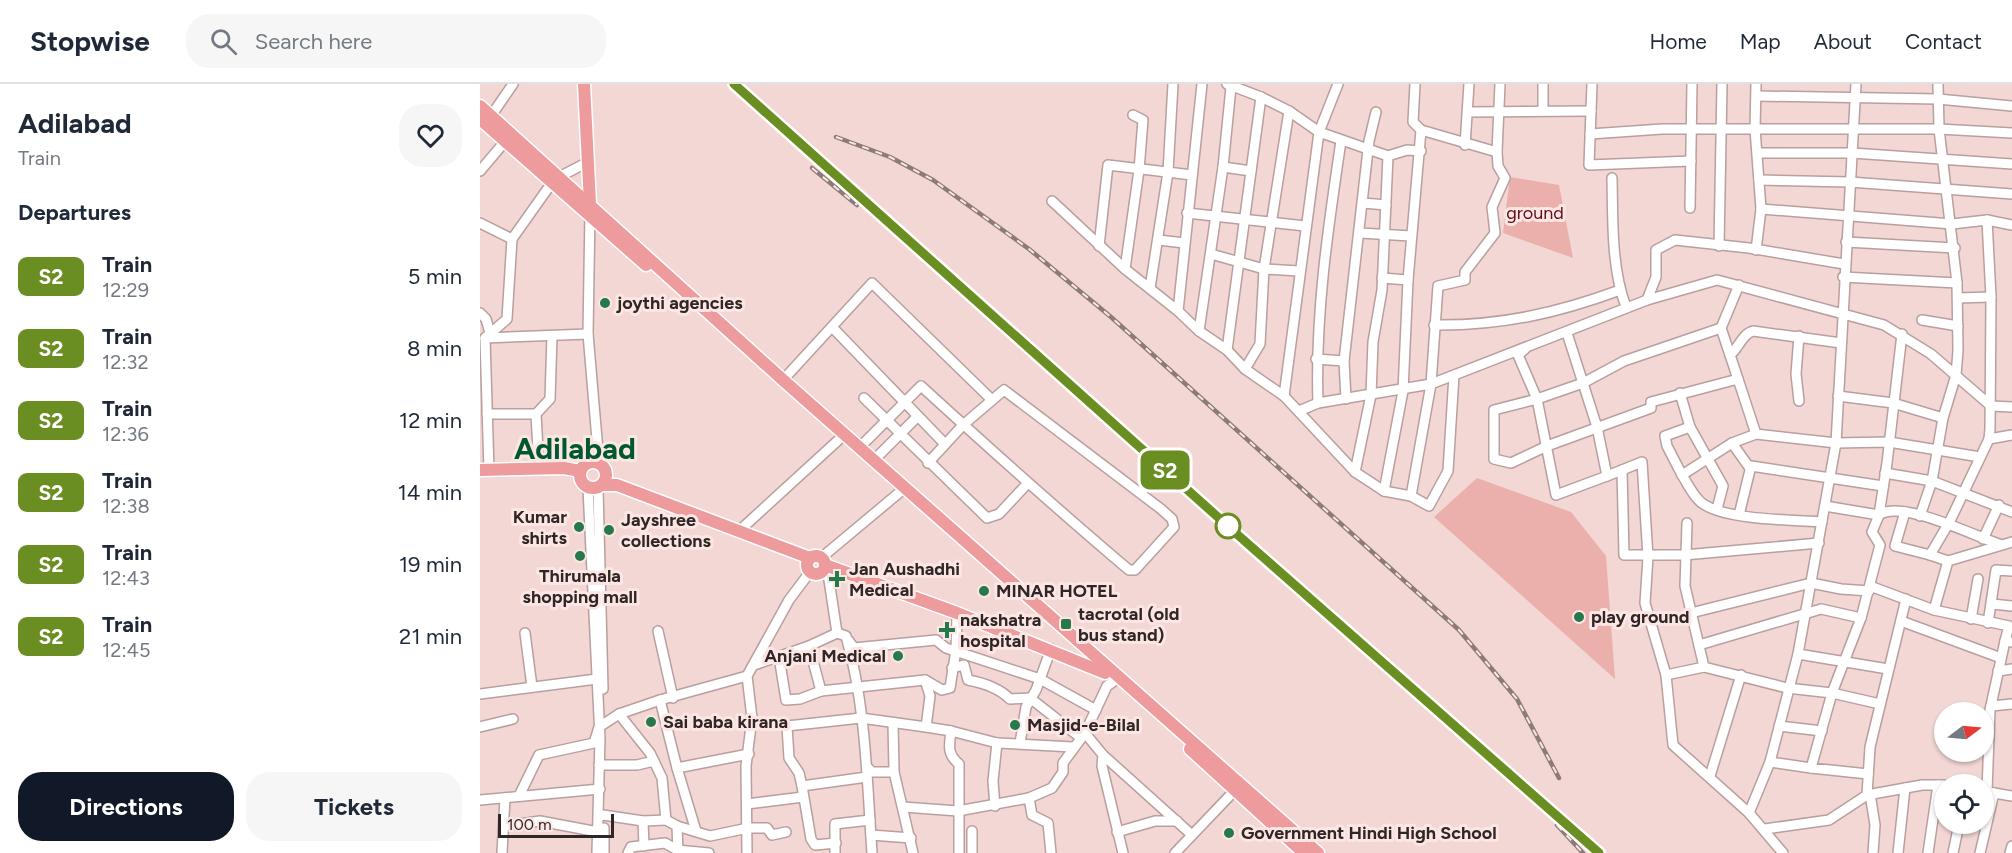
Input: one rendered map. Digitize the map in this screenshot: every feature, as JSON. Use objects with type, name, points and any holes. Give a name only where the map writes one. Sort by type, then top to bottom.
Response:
[{"type":"main road","points":[[584,84],[590,210],[1113,677],[1238,787],[1318,853]]},
{"type":"main road","points":[[480,106],[485,118],[783,380],[843,436],[860,447],[903,490]]},
{"type":"main road","points":[[592,480],[595,463]]},
{"type":"main road","points":[[592,480],[595,463]]},
{"type":"main road","points":[[483,473],[539,469],[617,485],[957,613],[1113,677]]},
{"type":"main road","points":[[483,473],[592,480]]},
{"type":"main road","points":[[810,572],[807,563],[820,562]]},
{"type":"main road","points":[[1238,787],[1304,853]]},
{"type":"street","points":[[485,118],[513,84]]},
{"type":"street","points":[[1150,288],[1168,172],[1173,84]]},
{"type":"street","points":[[1178,311],[1203,84]]},
{"type":"street","points":[[1284,396],[1319,132],[1338,84]]},
{"type":"street","points":[[1415,84],[1413,122],[1421,130],[1466,145],[1497,152]]},
{"type":"street","points":[[1466,145],[1469,84]]},
{"type":"street","points":[[1411,496],[1431,384],[1437,286],[1464,280],[1466,272],[1494,235],[1492,207],[1505,178],[1499,167],[1497,152],[1500,84]]},
{"type":"street","points":[[1543,84],[1543,110]]},
{"type":"street","points":[[1592,84],[1589,165],[1691,161]]},
{"type":"street","points":[[1690,208],[1692,84]]},
{"type":"street","points":[[1719,246],[1722,84]]},
{"type":"street","points":[[1756,84],[1755,129],[1761,209],[1756,250]]},
{"type":"street","points":[[1749,813],[1770,762],[1787,688],[1798,654],[1836,443],[1844,264],[1852,153],[1851,129],[1856,84]]},
{"type":"street","points":[[1920,516],[1932,482],[1943,418],[1956,375],[1958,298],[1955,248],[1945,158],[1939,129],[1938,84]]},
{"type":"street","points":[[1199,331],[1211,254],[1214,216],[1223,167],[1229,86],[1262,96],[1319,132],[1341,141],[1388,156],[1407,150],[1421,151]]},
{"type":"street","points":[[1227,350],[1262,96]]},
{"type":"street","points":[[1757,96],[1938,99],[2012,106]]},
{"type":"street","points":[[1245,369],[1260,344],[1264,269],[1289,111]]},
{"type":"street","points":[[1469,112],[1591,111]]},
{"type":"street","points":[[1346,399],[1344,361],[1368,149],[1376,112]]},
{"type":"street","points":[[1125,269],[1139,170],[1143,120],[1133,116]]},
{"type":"street","points":[[1590,134],[1692,129],[1939,129],[2012,133]]},
{"type":"street","points":[[1384,491],[1402,391],[1411,236],[1421,151],[1421,130]]},
{"type":"street","points":[[480,171],[508,138]]},
{"type":"street","points":[[1318,403],[1316,359],[1326,239],[1341,141]]},
{"type":"street","points":[[1758,153],[1852,153],[2012,164]]},
{"type":"street","points":[[1355,472],[1371,395],[1374,342],[1382,278],[1388,156]]},
{"type":"street","points":[[485,336],[507,319],[512,239],[555,180],[588,162]]},
{"type":"street","points":[[1099,246],[1108,165],[1192,175]]},
{"type":"street","points":[[1223,167],[1251,171]]},
{"type":"street","points":[[1612,178],[1612,225],[1620,290],[1626,307]]},
{"type":"street","points":[[1760,180],[1850,182],[2012,194]]},
{"type":"street","points":[[1052,201],[1125,269],[1178,311],[1199,331],[1227,350],[1245,369],[1284,396],[1355,472],[1384,491],[1411,496],[1429,506],[1448,471],[1455,375]]},
{"type":"street","points":[[1363,203],[1386,206]]},
{"type":"street","points":[[1761,209],[1952,224],[1987,220],[2012,225]]},
{"type":"street","points":[[590,210],[588,334],[596,446],[595,463]]},
{"type":"street","points":[[1187,213],[1305,226]]},
{"type":"street","points":[[1930,555],[1948,525],[1989,439],[1991,297],[1987,220]]},
{"type":"street","points":[[480,223],[512,239]]},
{"type":"street","points":[[1360,233],[1411,236]]},
{"type":"street","points":[[1158,240],[1184,243]]},
{"type":"street","points":[[1647,300],[1656,277],[1656,250],[1675,240],[1844,264]]},
{"type":"street","points":[[1846,242],[1955,248]]},
{"type":"street","points":[[1211,254],[1264,269],[1299,271]]},
{"type":"street","points":[[1844,277],[1957,283]]},
{"type":"street","points":[[1382,278],[1408,280]]},
{"type":"street","points":[[1299,411],[1318,403],[1402,391],[1431,384],[1567,333],[1591,320],[1626,307],[1717,280],[1884,325],[1902,334],[1956,375],[1991,406],[2012,407]]},
{"type":"street","points":[[783,380],[872,283],[991,399]]},
{"type":"street","points":[[1739,285],[1721,327],[1756,434]]},
{"type":"street","points":[[1434,326],[1478,326],[1567,309],[1620,290]]},
{"type":"street","points":[[1958,298],[1991,297]]},
{"type":"street","points":[[480,313],[486,319],[487,414],[483,473]]},
{"type":"street","points":[[1923,320],[1958,326]]},
{"type":"street","points":[[832,327],[945,444]]},
{"type":"street","points":[[1721,327],[1624,361],[1583,383],[1537,399],[1494,410],[1494,459],[1511,463],[1547,446],[1651,408],[1651,402],[1738,379]]},
{"type":"street","points":[[1730,355],[1749,331],[1841,343]]},
{"type":"street","points":[[1567,333],[1597,427],[1607,476]]},
{"type":"street","points":[[485,336],[588,334]]},
{"type":"street","points":[[1811,768],[1832,693],[1846,662],[1861,618],[1880,546],[1872,532],[1879,514],[1902,334]]},
{"type":"street","points":[[539,469],[536,414],[550,399],[552,336]]},
{"type":"street","points":[[1799,336],[1796,376],[1799,401]]},
{"type":"street","points":[[1527,347],[1518,355],[1537,399],[1556,495],[1642,462],[1648,557],[1645,603],[1666,675],[1673,746],[1710,776],[1749,813],[1765,829],[1783,853]]},
{"type":"street","points":[[1316,359],[1344,361]]},
{"type":"street","points":[[860,447],[921,386],[963,425],[1027,484],[1129,570],[1135,570],[1174,527],[1172,519],[1161,509],[1007,390],[1000,391],[991,399],[963,425],[928,463]]},
{"type":"street","points":[[1680,393],[1690,427],[1723,486],[1717,509]]},
{"type":"street","points":[[1838,396],[1893,404],[1943,418]]},
{"type":"street","points":[[864,398],[928,463],[987,518],[999,514],[1027,484]]},
{"type":"street","points":[[487,414],[536,414]]},
{"type":"street","points":[[874,460],[917,417]]},
{"type":"street","points":[[1690,427],[1665,436],[1667,446],[1682,475],[1700,501],[1717,509],[1739,514],[1822,522]]},
{"type":"street","points":[[1682,475],[1732,443],[1756,434],[1836,443],[1889,441],[1980,456]]},
{"type":"street","points":[[1989,439],[2012,435]]},
{"type":"street","points":[[739,531],[843,436]]},
{"type":"street","points":[[1732,443],[1749,467],[1883,486]]},
{"type":"street","points":[[1739,514],[1749,467]]},
{"type":"street","points":[[1622,470],[1624,555],[1648,557],[1684,555],[1819,543]]},
{"type":"street","points":[[1885,473],[1963,491],[2012,512]]},
{"type":"street","points":[[519,796],[539,755],[594,742],[601,726],[597,679],[592,480]]},
{"type":"street","points":[[592,480],[601,726],[601,816],[597,853]]},
{"type":"street","points":[[872,853],[867,767],[854,662],[841,634],[829,580],[820,562],[903,490]]},
{"type":"street","points":[[1983,539],[1999,505]]},
{"type":"street","points":[[1825,506],[1879,514],[1884,511],[1905,512],[1999,544]]},
{"type":"street","points":[[1905,512],[1895,546],[1948,561],[2012,542]]},
{"type":"street","points":[[1687,523],[1684,555],[1685,586],[1704,667]]},
{"type":"street","points":[[1934,610],[1948,561]]},
{"type":"street","points":[[1988,623],[1996,570],[2012,571]]},
{"type":"street","points":[[747,853],[746,766],[753,718],[747,676],[789,600],[810,572]]},
{"type":"street","points":[[1971,619],[1978,579]]},
{"type":"street","points":[[1691,613],[1811,583],[1841,589],[1869,588],[1934,610],[2009,626],[2008,642],[2001,658],[1992,702]]},
{"type":"street","points":[[1873,853],[1875,825],[1868,795],[1870,747],[1906,599]]},
{"type":"street","points":[[1992,604],[2012,606]]},
{"type":"street","points":[[1699,645],[1821,609],[1861,618]]},
{"type":"street","points":[[779,657],[786,700],[800,699],[821,691],[925,680],[942,690],[950,688],[956,650],[957,613]]},
{"type":"street","points":[[1901,621],[2001,658]]},
{"type":"street","points":[[658,631],[673,698]]},
{"type":"street","points":[[525,633],[532,687]]},
{"type":"street","points":[[754,665],[841,634]]},
{"type":"street","points":[[841,634],[854,648],[936,640],[945,648],[1040,679],[1096,710]]},
{"type":"street","points":[[809,646],[821,691]]},
{"type":"street","points":[[1020,743],[1030,698],[1051,650]]},
{"type":"street","points":[[1798,654],[1888,669]]},
{"type":"street","points":[[952,668],[964,665],[968,680],[984,683],[1004,692],[1010,699],[1030,698],[1083,736],[1192,835]]},
{"type":"street","points":[[1666,675],[1704,667],[1787,688],[1832,693],[1880,704]]},
{"type":"street","points":[[1998,671],[2012,669]]},
{"type":"street","points":[[1710,776],[1741,675]]},
{"type":"street","points":[[601,726],[619,714],[747,676]]},
{"type":"street","points":[[903,807],[958,812],[1029,798],[1052,788],[1064,772],[1063,763],[1083,736],[1113,677]]},
{"type":"street","points":[[480,693],[597,679]]},
{"type":"street","points":[[925,680],[930,696],[926,727]]},
{"type":"street","points":[[660,700],[672,741],[676,768],[696,831]]},
{"type":"street","points":[[1994,706],[2012,704]]},
{"type":"street","points":[[619,714],[654,761],[662,778],[666,820]]},
{"type":"street","points":[[837,843],[815,845],[811,839],[802,786],[795,764],[789,758],[787,726],[861,718],[951,731],[997,742],[1073,747]]},
{"type":"street","points":[[480,727],[513,719]]},
{"type":"street","points":[[893,723],[894,772],[914,853]]},
{"type":"street","points":[[1779,726],[1822,731]]},
{"type":"street","points":[[951,731],[949,749],[951,757],[959,764],[959,853]]},
{"type":"street","points":[[995,806],[993,781],[997,742]]},
{"type":"street","points":[[676,768],[749,754]]},
{"type":"street","points":[[1103,756],[1102,766],[1123,853]]},
{"type":"street","points":[[601,765],[637,765],[654,761]]},
{"type":"street","points":[[1770,762],[1868,774]]},
{"type":"street","points":[[601,765],[600,789],[604,853]]},
{"type":"street","points":[[867,767],[872,772],[894,772]]},
{"type":"street","points":[[802,786],[867,777]]},
{"type":"street","points":[[1765,829],[1829,820],[1868,795],[1934,786]]},
{"type":"street","points":[[1174,853],[1238,787]]},
{"type":"street","points":[[1898,853],[1905,788]]},
{"type":"street","points":[[480,800],[600,789]]},
{"type":"street","points":[[1994,793],[2012,796]]},
{"type":"street","points":[[747,804],[803,797]]},
{"type":"street","points":[[502,853],[505,798]]},
{"type":"street","points":[[1029,798],[1032,815],[1048,823],[1051,853]]},
{"type":"street","points":[[601,816],[643,821],[666,820],[676,826],[711,836],[748,828],[767,828],[772,835],[786,831]]},
{"type":"street","points":[[834,853],[837,843],[835,824],[870,820]]},
{"type":"street","points":[[504,826],[540,821],[598,832]]},
{"type":"street","points":[[643,821],[644,846]]},
{"type":"street","points":[[1117,832],[1155,821],[1177,821]]},
{"type":"street","points":[[1928,853],[1934,822]]},
{"type":"street","points":[[676,826],[677,851]]},
{"type":"street","points":[[972,831],[972,853]]},
{"type":"street","points":[[1953,853],[1957,834]]},
{"type":"street","points":[[1980,853],[1982,834]]},
{"type":"street","points":[[871,835],[911,838]]},
{"type":"street","points":[[628,853],[631,847],[665,843],[677,851],[709,853]]},
{"type":"street","points":[[2010,853],[2012,846]]},
{"type":"green space","name":"ground","points":[[1510,177],[1559,185],[1573,258],[1503,233]]},
{"type":"green space","name":"play ground","points":[[1477,478],[1571,512],[1606,556],[1615,679],[1434,517]]},
{"type":"railway","points":[[734,84],[1239,536],[1599,853]]},
{"type":"railway","points":[[836,137],[890,157],[933,180],[1029,249],[1111,317],[1459,630],[1517,699],[1559,778]]},
{"type":"railway","points":[[812,168],[857,205]]},
{"type":"railway","points":[[1557,825],[1583,853]]},
{"type":"train","name":"S2","points":[[734,84],[1239,536],[1599,853]]},
{"type":"place","name":"joythi agencies","points":[[605,303]]},
{"type":"place","name":"Kumar shirts","points":[[579,527]]},
{"type":"place","name":"Jayshree collections","points":[[609,530]]},
{"type":"place","name":"Thirumala shopping mall","points":[[580,556]]},
{"type":"place","name":"Jan Aushadhi Medical","points":[[837,579]]},
{"type":"place","name":"MINAR HOTEL","points":[[984,591]]},
{"type":"place","name":"play ground","points":[[1579,617]]},
{"type":"place","name":"tacrotal (old bus stand)","points":[[1066,624]]},
{"type":"place","name":"nakshatra hospital","points":[[947,630]]},
{"type":"place","name":"Anjani Medical","points":[[898,656]]},
{"type":"place","name":"Sai baba kirana","points":[[651,722]]},
{"type":"place","name":"Masjid-e-Bilal","points":[[1015,725]]},
{"type":"place","name":"Government Hindi High School","points":[[1229,833]]},
{"type":"district","name":"Adilabad","points":[[575,448]]}]
